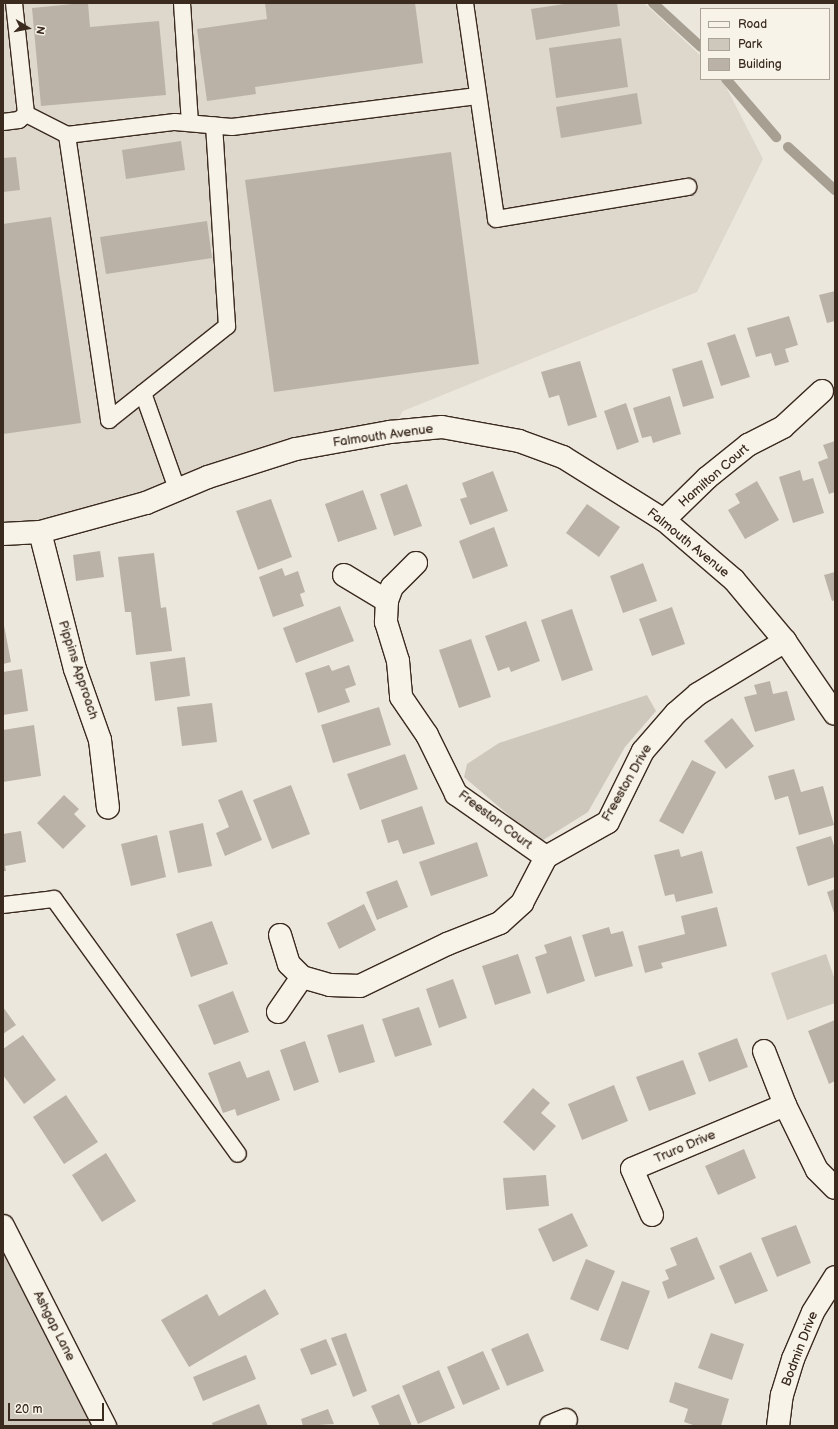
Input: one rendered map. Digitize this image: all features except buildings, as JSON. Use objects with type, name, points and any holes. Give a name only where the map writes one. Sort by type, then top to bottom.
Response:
[{"type":"street","name":"Hamilton Court","points":[[664,520],[707,478],[748,445],[783,427],[822,392]]},
{"type":"street","name":"Falmouth Avenue","points":[[3,534],[40,532],[146,503],[177,489],[296,449],[390,432],[442,427],[519,441],[564,457],[664,520],[734,580],[785,641],[835,714]]},
{"type":"street","name":"Pippins Approach","points":[[40,532],[73,662],[100,740],[108,808]]},
{"type":"street","name":"Freeston Court","points":[[416,563],[392,587],[387,601],[386,622],[398,661],[401,697],[427,735],[456,794],[546,857]]},
{"type":"street","points":[[344,575],[387,601]]},
{"type":"street","name":"Freeston Drive","points":[[546,857],[608,822],[643,751],[676,712],[698,694],[785,641]]},
{"type":"street","points":[[280,935],[289,964],[302,978],[330,985],[360,986],[447,944],[500,923],[522,903],[546,857]]},
{"type":"street","points":[[278,1012],[302,978]]},
{"type":"street","points":[[764,1051],[785,1105],[817,1170],[835,1188]]},
{"type":"street","name":"Truro Drive","points":[[652,1215],[632,1169],[785,1105]]},
{"type":"street","name":"Ashgap Lane","points":[[3,1226],[106,1426]]},
{"type":"street","name":"Bodmin Drive","points":[[778,1426],[782,1395],[793,1359],[813,1312],[835,1277]]},
{"type":"lane","points":[[14,3],[26,114]]},
{"type":"lane","points":[[182,3],[190,123]]},
{"type":"lane","points":[[465,3],[477,96],[496,219],[688,187]]},
{"type":"lane","points":[[26,114],[67,135],[175,122],[232,126],[477,96]]},
{"type":"lane","points":[[3,122],[19,120],[26,114]]},
{"type":"lane","points":[[67,135],[109,420],[227,326],[214,125]]},
{"type":"lane","points":[[143,393],[177,489]]},
{"type":"lane","points":[[3,905],[54,899],[238,1154]]},
{"type":"shaded area","points":[[3,3],[644,3],[700,55],[700,80],[723,80],[763,159],[697,292],[403,411],[390,432],[3,534]]},
{"type":"green space","points":[[647,695],[656,711],[625,747],[588,812],[540,842],[464,777],[467,764],[499,743]]},
{"type":"green space","points":[[826,954],[835,980],[835,1003],[787,1020],[771,973]]},
{"type":"green space","points":[[3,1244],[94,1426],[3,1426]]},
{"type":"waterway","points":[[653,3],[700,46]]},
{"type":"waterway","points":[[727,80],[776,137]]},
{"type":"waterway","points":[[788,147],[835,190]]}]
